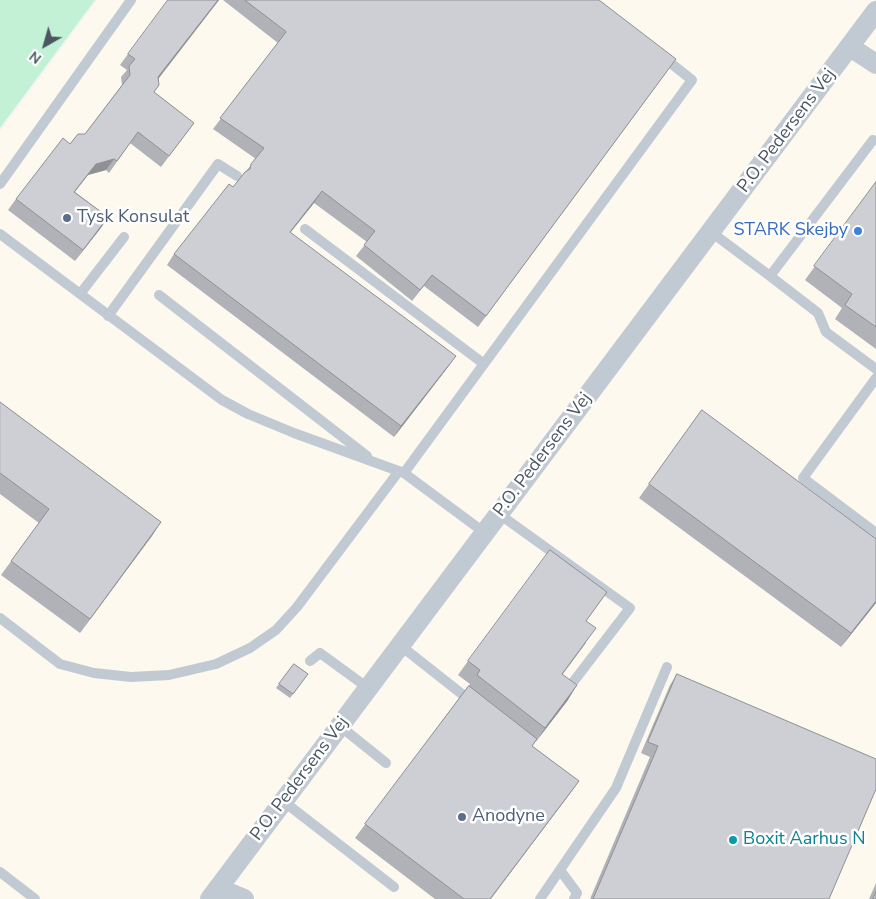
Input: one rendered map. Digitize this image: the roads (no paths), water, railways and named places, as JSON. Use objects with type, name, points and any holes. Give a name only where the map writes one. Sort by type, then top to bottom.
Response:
[{"type":"street","name":"P.O. Pedersens Vej","points":[[214,894],[876,11]]},
{"type":"street","points":[[850,47],[876,64]]},
{"type":"street","points":[[214,894],[244,899]]},
{"type":"lane","points":[[0,184],[131,0]]},
{"type":"lane","points":[[0,618],[60,664],[94,673],[131,678],[169,675],[216,664],[250,648],[276,630],[292,613],[484,364],[692,80],[653,50]]},
{"type":"lane","points":[[770,276],[873,140]]},
{"type":"lane","points":[[108,316],[218,164],[237,176]]},
{"type":"lane","points":[[304,229],[484,364]]},
{"type":"lane","points":[[711,232],[818,313],[826,332],[876,369]]},
{"type":"lane","points":[[0,234],[222,400],[248,414],[401,472],[485,533]]},
{"type":"lane","points":[[80,294],[124,237]]},
{"type":"lane","points":[[159,295],[376,463]]},
{"type":"lane","points":[[876,378],[803,478],[876,533]]},
{"type":"lane","points":[[499,514],[630,608],[567,690]]},
{"type":"lane","points":[[400,646],[477,706]]},
{"type":"lane","points":[[310,661],[320,653],[368,688]]},
{"type":"lane","points":[[540,899],[616,788],[667,667]]},
{"type":"lane","points":[[340,726],[386,763]]},
{"type":"lane","points":[[284,802],[394,887]]},
{"type":"lane","points":[[560,870],[576,893],[574,899]]},
{"type":"lane","points":[[0,872],[36,899]]},
{"type":"place","name":"Tysk Konsulat","points":[[67,218]]},
{"type":"place","name":"STARK Skejby","points":[[858,231]]},
{"type":"place","name":"Anodyne","points":[[462,817]]},
{"type":"place","name":"Boxit Aarhus N","points":[[733,840]]}]
